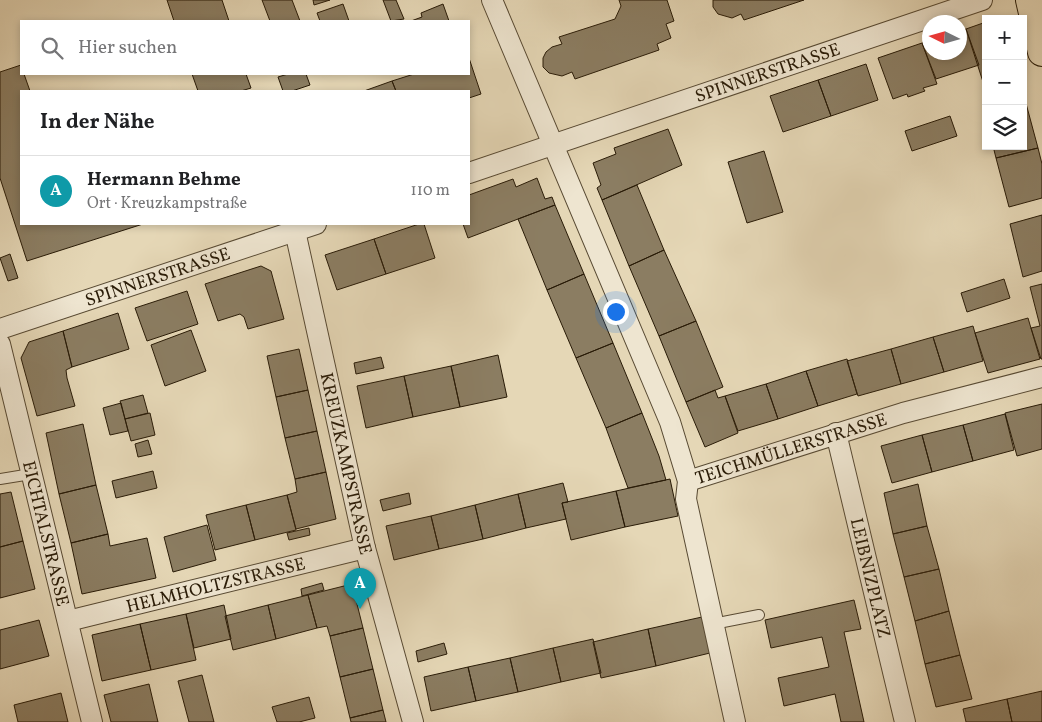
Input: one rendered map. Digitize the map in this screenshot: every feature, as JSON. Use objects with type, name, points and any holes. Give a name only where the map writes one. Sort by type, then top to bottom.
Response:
[{"type":"main road","points":[[1030,0],[1042,52]]},
{"type":"street","points":[[492,0],[552,144]]},
{"type":"street","name":"SPINNERSTRASSE","points":[[470,173],[978,1]]},
{"type":"street","name":"TEICHMÜLLERSTRASSE","points":[[552,144],[670,422],[688,481],[903,413],[1042,378]]},
{"type":"street","name":"SPINNERSTRASSE","points":[[0,329],[313,225]]},
{"type":"street","name":"KREUZKAMPSTRASSE","points":[[295,232],[365,548],[413,722]]},
{"type":"street","name":"EICHTALSTRASSE","points":[[0,344],[92,722]]},
{"type":"street","name":"LEIBNIZPLATZ","points":[[836,433],[906,722]]},
{"type":"street","points":[[688,481],[686,500],[735,722]]},
{"type":"street","name":"HELMHOLTZSTRASSE","points":[[68,621],[365,548]]},
{"type":"lane","points":[[0,479],[31,474]]},
{"type":"lane","points":[[713,624],[759,615]]},
{"type":"building","points":[[167,0],[222,0],[229,20],[174,20]]},
{"type":"building","points":[[262,0],[292,0],[300,20],[270,20]]},
{"type":"building","points":[[313,0],[330,0],[314,5]]},
{"type":"building","points":[[383,0],[396,0],[404,19],[391,20]]},
{"type":"building","points":[[619,0],[667,0],[674,21],[666,24],[671,38],[657,44],[659,50],[575,79],[572,72],[562,76],[549,73],[543,67],[543,58],[546,52],[552,47],[562,44],[559,37],[615,19],[621,6]]},
{"type":"building","points":[[713,0],[804,0],[744,20],[741,14],[732,18],[718,14],[713,7]]},
{"type":"building","points":[[343,4],[349,20],[320,20],[317,13]]},
{"type":"building","points":[[443,4],[449,20],[414,20],[422,17],[421,13]]},
{"type":"building","points":[[982,23],[982,79],[967,32],[967,29]]},
{"type":"building","points":[[967,32],[979,65],[936,79],[929,60],[967,60]]},
{"type":"building","points":[[922,43],[922,60],[928,60],[937,84],[923,88],[925,91],[908,97],[907,94],[893,99],[878,58]]},
{"type":"building","points":[[470,61],[481,94],[470,98],[470,90],[396,90],[392,81],[411,75],[470,75]]},
{"type":"building","points":[[866,64],[878,100],[831,116],[818,80]]},
{"type":"building","points":[[20,65],[20,75],[24,75],[30,90],[20,90],[20,225],[140,225],[27,261],[0,178],[0,72]]},
{"type":"building","points":[[192,75],[246,75],[251,88],[244,90],[198,90]]},
{"type":"building","points":[[285,75],[306,75],[310,85],[295,90],[283,90],[278,77]]},
{"type":"building","points":[[818,80],[831,116],[783,132],[770,96]]},
{"type":"building","points":[[392,81],[396,90],[367,90]]},
{"type":"building","points":[[1027,107],[1038,148],[996,158],[994,150],[1027,150]]},
{"type":"building","points":[[950,116],[957,136],[912,151],[905,131]]},
{"type":"building","points":[[668,129],[682,165],[602,200],[597,188],[601,185],[593,163],[616,154],[614,148]]},
{"type":"building","points":[[1038,148],[1042,164],[1042,198],[1009,207],[996,158]]},
{"type":"building","points":[[764,151],[783,212],[747,223],[728,162]]},
{"type":"building","points":[[537,178],[545,199],[552,197],[555,205],[468,238],[463,225],[470,225],[470,195],[513,179],[516,187]]},
{"type":"building","points":[[637,185],[664,250],[629,266],[602,200]]},
{"type":"building","points":[[555,205],[584,274],[547,290],[518,219]]},
{"type":"building","points":[[1042,215],[1042,271],[1023,277],[1010,224]]},
{"type":"building","points":[[416,225],[424,225],[435,258],[386,274],[374,239]]},
{"type":"building","points":[[374,239],[386,274],[337,290],[325,255]]},
{"type":"building","points":[[664,250],[696,321],[659,336],[629,266]]},
{"type":"building","points":[[10,254],[18,278],[8,281],[0,258]]},
{"type":"building","points":[[261,266],[271,271],[284,319],[248,329],[244,317],[240,314],[218,321],[205,284]]},
{"type":"building","points":[[584,274],[613,343],[576,358],[547,290]]},
{"type":"building","points":[[1004,279],[1010,298],[967,312],[961,293]]},
{"type":"building","points":[[1042,284],[1041,359],[1031,328],[1040,326],[1030,287]]},
{"type":"building","points":[[187,291],[198,324],[147,341],[135,308]]},
{"type":"building","points":[[118,313],[129,349],[72,367],[63,331]]},
{"type":"building","points":[[1028,318],[1040,359],[988,373],[975,333]]},
{"type":"building","points":[[696,321],[723,387],[686,402],[659,336]]},
{"type":"building","points":[[973,326],[983,361],[944,372],[933,337]]},
{"type":"building","points":[[191,330],[206,371],[165,386],[151,345]]},
{"type":"building","points":[[63,331],[72,367],[66,370],[67,378],[75,406],[37,416],[21,358],[29,342]]},
{"type":"building","points":[[933,337],[944,372],[901,384],[891,349]]},
{"type":"building","points":[[613,343],[642,413],[606,428],[576,358]]},
{"type":"building","points":[[299,349],[308,390],[276,397],[267,356]]},
{"type":"building","points":[[891,349],[901,384],[858,396],[847,361]]},
{"type":"building","points":[[498,355],[507,397],[460,407],[451,366]]},
{"type":"building","points":[[381,357],[384,368],[356,374],[354,363]]},
{"type":"building","points":[[847,359],[857,394],[818,406],[806,371]]},
{"type":"building","points":[[451,366],[460,407],[413,417],[404,376]]},
{"type":"building","points":[[806,371],[818,406],[778,419],[766,384]]},
{"type":"building","points":[[404,376],[413,417],[366,428],[357,386]]},
{"type":"building","points":[[766,384],[778,419],[738,431],[725,396]]},
{"type":"building","points":[[308,390],[317,431],[285,438],[276,397]]},
{"type":"building","points":[[715,390],[718,398],[725,396],[738,433],[705,447],[686,402]]},
{"type":"building","points":[[143,395],[148,413],[125,419],[120,401]]},
{"type":"building","points":[[121,403],[128,431],[110,435],[103,408]]},
{"type":"building","points":[[1042,404],[1042,449],[1017,456],[1005,413]]},
{"type":"building","points":[[150,413],[155,435],[131,441],[125,419]]},
{"type":"building","points":[[642,413],[659,456],[666,480],[628,488],[606,428]]},
{"type":"building","points":[[1005,414],[1014,450],[973,461],[963,425]]},
{"type":"building","points":[[83,424],[96,485],[59,494],[46,433]]},
{"type":"building","points":[[963,425],[973,461],[932,472],[922,435]]},
{"type":"building","points":[[317,431],[326,472],[295,479],[285,438]]},
{"type":"building","points":[[922,435],[932,472],[892,483],[881,446]]},
{"type":"building","points":[[148,440],[152,454],[138,457],[135,444]]},
{"type":"building","points":[[153,471],[157,488],[116,498],[112,481]]},
{"type":"building","points":[[326,472],[336,519],[296,529],[287,495],[297,492],[295,479]]},
{"type":"building","points":[[670,479],[678,516],[625,527],[616,491]]},
{"type":"building","points":[[563,483],[568,502],[562,503],[566,519],[526,528],[518,494]]},
{"type":"building","points":[[918,484],[927,526],[893,534],[884,493]]},
{"type":"building","points":[[96,485],[108,534],[71,543],[59,494]]},
{"type":"building","points":[[616,491],[625,527],[571,540],[562,503]]},
{"type":"building","points":[[11,492],[23,541],[0,547],[0,494]]},
{"type":"building","points":[[409,493],[411,504],[383,511],[380,500]]},
{"type":"building","points":[[518,494],[526,528],[483,539],[475,505]]},
{"type":"building","points":[[287,495],[296,530],[255,540],[246,505]]},
{"type":"building","points":[[246,505],[255,540],[215,550],[206,515]]},
{"type":"building","points":[[475,505],[483,539],[439,549],[431,516]]},
{"type":"building","points":[[431,516],[439,549],[394,560],[386,526]]},
{"type":"building","points":[[207,525],[216,560],[173,572],[164,537]]},
{"type":"building","points":[[927,526],[939,569],[904,577],[893,534]]},
{"type":"building","points":[[309,528],[310,535],[289,540],[287,533]]},
{"type":"building","points":[[108,534],[110,546],[147,538],[156,578],[82,594],[71,543]]},
{"type":"building","points":[[23,541],[35,589],[0,598],[0,547]]},
{"type":"building","points":[[939,569],[949,611],[915,621],[904,577]]},
{"type":"building","points":[[322,583],[324,590],[302,596],[301,589]]},
{"type":"building","points":[[352,584],[363,628],[330,636],[327,626],[317,628],[308,595]]},
{"type":"building","points":[[308,595],[317,628],[276,639],[268,605]]},
{"type":"building","points":[[854,600],[861,629],[844,632],[864,722],[841,722],[835,694],[784,706],[778,678],[829,667],[822,637],[771,648],[765,620]]},
{"type":"building","points":[[224,605],[231,639],[194,648],[186,614]]},
{"type":"building","points":[[268,605],[276,639],[233,650],[225,616]]},
{"type":"building","points":[[949,611],[960,655],[925,664],[915,621]]},
{"type":"building","points":[[186,614],[196,660],[151,670],[140,624]]},
{"type":"building","points":[[702,617],[710,653],[656,666],[648,629]]},
{"type":"building","points":[[39,620],[49,656],[0,669],[0,630]]},
{"type":"building","points":[[140,624],[151,670],[102,681],[92,635]]},
{"type":"building","points":[[363,628],[373,669],[340,677],[330,636]]},
{"type":"building","points":[[648,629],[656,666],[601,678],[593,642]]},
{"type":"building","points":[[593,639],[601,673],[561,682],[553,648]]},
{"type":"building","points":[[444,643],[447,654],[418,662],[416,651]]},
{"type":"building","points":[[553,648],[561,682],[518,692],[510,658]]},
{"type":"building","points":[[960,655],[972,699],[936,707],[925,664]]},
{"type":"building","points":[[510,658],[518,692],[476,701],[468,667]]},
{"type":"building","points":[[468,667],[476,701],[431,711],[424,677]]},
{"type":"building","points":[[373,669],[383,710],[350,718],[340,677]]},
{"type":"building","points":[[202,675],[214,722],[189,722],[178,681]]},
{"type":"building","points":[[149,684],[158,722],[111,722],[104,695]]},
{"type":"building","points":[[1042,691],[1042,722],[1012,722],[1007,699]]},
{"type":"building","points":[[61,693],[68,722],[18,722],[14,705]]},
{"type":"building","points":[[309,697],[315,718],[299,722],[277,722],[272,707]]},
{"type":"building","points":[[1007,699],[1012,722],[966,722],[963,709]]},
{"type":"building","points":[[383,710],[386,722],[351,722],[350,718]]},
{"type":"place","name":"Hermann Behme","points":[[360,609]]}]
